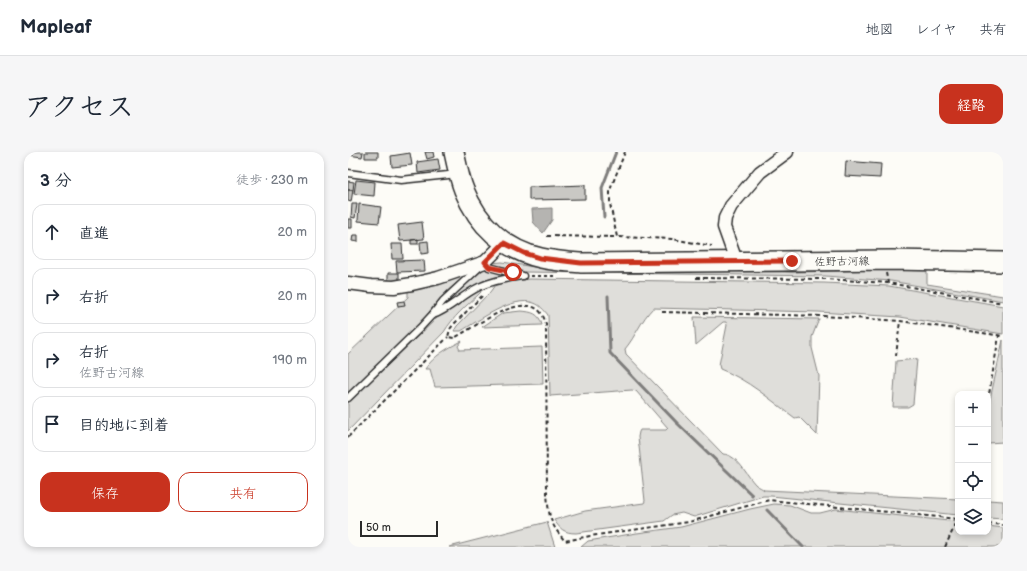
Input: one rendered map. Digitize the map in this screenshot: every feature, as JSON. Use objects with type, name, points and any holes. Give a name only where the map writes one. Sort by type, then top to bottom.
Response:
[{"type":"main road","name":"佐野古河線","points":[[454,152],[464,189],[472,207],[483,223],[504,243],[524,253],[550,260],[581,263],[884,260],[1003,262]]},
{"type":"street","points":[[734,262],[734,255],[724,227],[725,218],[728,212],[760,172],[786,152]]},
{"type":"street","points":[[348,283],[394,287],[438,278],[485,262],[504,243]]},
{"type":"lane","points":[[348,173],[400,180],[460,174]]},
{"type":"lane","points":[[348,398],[432,316],[443,301],[485,262],[489,267],[523,276]]},
{"type":"lane","points":[[432,316],[487,284],[497,280],[523,276]]},
{"type":"path","points":[[617,237],[610,204],[610,190],[624,152]]},
{"type":"path","points":[[547,236],[672,239],[711,246],[729,244]]},
{"type":"path","points":[[523,276],[558,276]]},
{"type":"path","points":[[692,278],[826,280],[888,283],[1003,303]]},
{"type":"path","points":[[348,437],[448,337],[450,329],[453,325],[485,292],[487,284]]},
{"type":"path","points":[[448,337],[454,338],[497,313],[511,308],[520,306],[533,307],[542,313],[546,325],[548,508],[552,525],[565,541],[688,522],[769,500],[955,519]]},
{"type":"path","points":[[662,312],[824,316],[900,321],[1003,336]]},
{"type":"path","points":[[896,356],[900,321]]},
{"type":"path","points":[[990,391],[999,336]]},
{"type":"path","points":[[991,523],[1003,525]]},
{"type":"path","points":[[945,547],[955,525]]},
{"type":"shaded area","points":[[552,208],[552,220],[543,233],[533,222],[532,209]]},
{"type":"shaded area","points":[[502,262],[534,267],[663,271],[797,272],[927,269],[927,284],[1003,296],[1003,301],[891,281],[825,276],[525,272],[490,265],[491,263]]},
{"type":"shaded area","points":[[474,268],[446,292],[421,322],[348,393],[348,354],[408,297],[408,290]]},
{"type":"shaded area","points":[[484,269],[508,273],[511,275],[486,280],[471,287],[444,307],[443,305]]},
{"type":"shaded area","points":[[529,279],[824,283],[889,286],[1003,306],[1003,334],[900,317],[818,312],[653,308],[625,349],[626,354],[723,454],[733,458],[752,481],[764,490],[955,499],[955,515],[763,496],[694,517],[682,513],[672,515],[664,521],[576,533],[563,530],[554,520],[585,511],[644,503],[638,437],[639,432],[640,430],[666,430],[668,428],[636,391],[632,390],[550,396],[548,315],[542,308],[534,303],[526,301],[506,306],[496,310],[461,331],[454,331],[495,285]]},
{"type":"shaded area","points":[[480,290],[481,292],[464,308],[444,332],[348,431],[348,403],[437,318]]},
{"type":"shaded area","points":[[521,311],[537,316],[542,325],[482,327],[503,313]]},
{"type":"shaded area","points":[[694,317],[819,319],[812,337],[812,348],[819,376],[817,435],[799,417],[795,418],[750,384],[720,369],[719,365],[727,325],[726,322],[723,322],[696,345]]},
{"type":"shaded area","points":[[1003,340],[1003,442],[991,443],[991,395]]},
{"type":"shaded area","points":[[462,341],[458,346],[460,350],[542,347],[543,384],[435,387],[430,369],[425,369],[441,353]]},
{"type":"shaded area","points":[[917,359],[913,404],[908,407],[893,407],[896,361]]},
{"type":"shaded area","points":[[991,500],[1003,501],[1003,519],[991,518]]},
{"type":"shaded area","points":[[774,504],[790,505],[811,513],[820,513],[836,509],[955,522],[955,535],[991,535],[991,526],[1003,528],[1003,547],[581,547],[588,541],[681,527]]},
{"type":"shaded area","points":[[547,522],[555,547],[449,547]]},
{"type":"building","points":[[348,152],[363,152],[362,157],[348,155]]},
{"type":"building","points":[[365,152],[378,152],[378,158],[365,158]]},
{"type":"building","points":[[425,152],[433,152],[434,157],[427,159]]},
{"type":"building","points":[[410,153],[412,165],[392,167],[391,156]]},
{"type":"building","points":[[438,159],[440,170],[418,173],[417,162]]},
{"type":"building","points":[[846,161],[881,164],[880,178],[845,176]]},
{"type":"building","points":[[356,180],[375,182],[374,196],[354,194]]},
{"type":"building","points":[[348,181],[354,182],[353,190],[348,190]]},
{"type":"building","points":[[585,185],[585,199],[529,200],[529,187]]},
{"type":"building","points":[[348,190],[353,190],[351,202],[348,201]]},
{"type":"building","points":[[352,204],[357,204],[355,218],[351,217]]},
{"type":"building","points":[[359,204],[381,207],[379,223],[358,221]]},
{"type":"building","points":[[348,219],[352,219],[352,228],[348,228]]},
{"type":"building","points":[[422,222],[424,239],[400,241],[398,225]]},
{"type":"building","points":[[353,235],[358,235],[358,242],[352,241]]},
{"type":"building","points":[[418,239],[418,244],[411,244],[411,240]]},
{"type":"building","points":[[428,241],[429,253],[421,254],[420,242]]},
{"type":"building","points":[[391,244],[402,244],[403,259],[392,259]]},
{"type":"building","points":[[424,260],[425,271],[397,272],[396,261]]},
{"type":"building","points":[[388,273],[399,273],[399,283],[388,283]]},
{"type":"building","points":[[404,301],[405,305],[398,306],[397,302]]},
{"type":"waterway","points":[[604,217],[602,188],[616,152]]},
{"type":"waterway","points":[[608,296],[610,353],[677,423],[752,495]]},
{"type":"waterway","points":[[767,510],[803,547]]},
{"type":"route","points":[[513,272],[489,267],[485,262],[504,243],[532,256],[550,260],[581,263],[792,261]]}]
